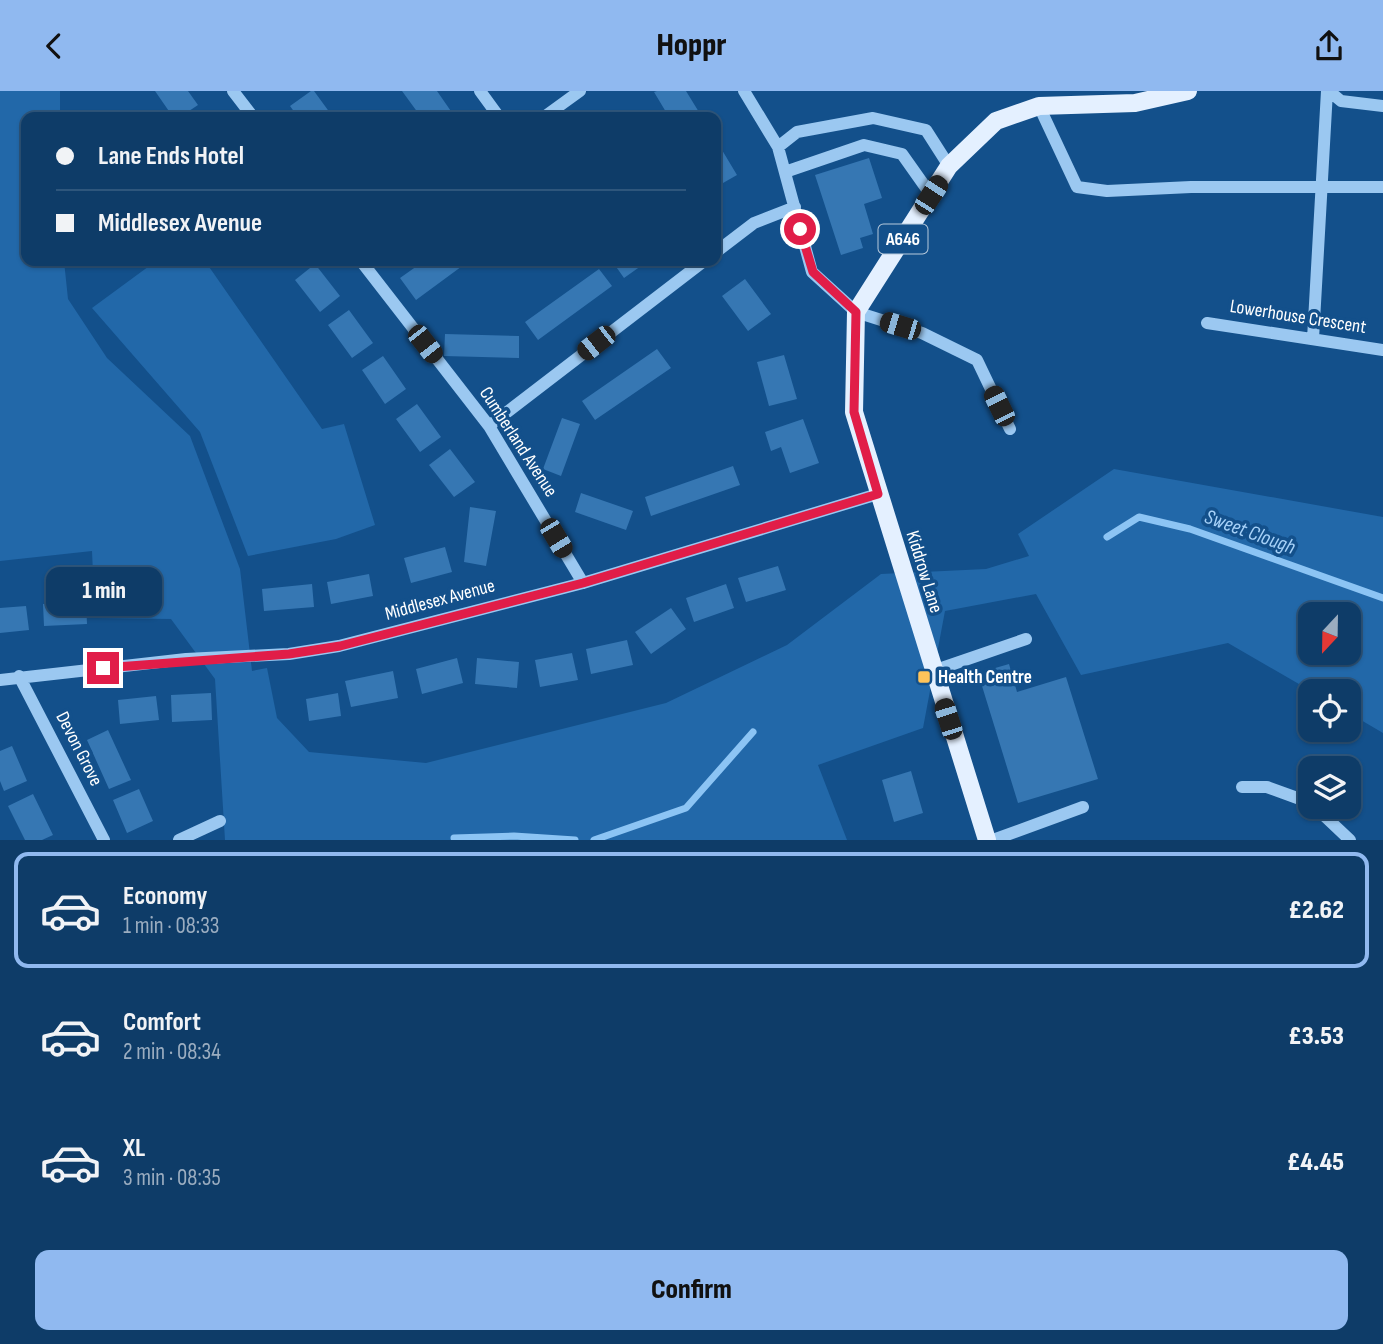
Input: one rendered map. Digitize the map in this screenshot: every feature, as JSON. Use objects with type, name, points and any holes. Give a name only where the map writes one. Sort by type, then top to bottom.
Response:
[{"type":"main road","name":"A646","points":[[856,312],[950,166],[996,121],[1039,106],[1135,103],[1188,91]]},
{"type":"main road","name":"Kiddrow Lane","points":[[856,312],[854,412],[987,840]]},
{"type":"street","points":[[233,91],[249,112]]},
{"type":"street","points":[[480,91],[495,112]]},
{"type":"street","points":[[551,112],[580,91]]},
{"type":"street","points":[[744,91],[778,146],[813,272],[856,312],[922,333],[977,360],[1010,429]]},
{"type":"street","points":[[1328,91],[1341,101],[1383,106]]},
{"type":"street","points":[[1313,339],[1328,91]]},
{"type":"street","points":[[1039,106],[1077,187],[1107,191],[1191,187],[1383,187]]},
{"type":"street","points":[[778,146],[797,132],[873,118],[926,130],[950,166]]},
{"type":"street","points":[[785,172],[864,145],[902,154],[931,195]]},
{"type":"street","points":[[721,248],[754,223],[794,207]]},
{"type":"street","name":"Cumberland Avenue","points":[[365,266],[489,426],[583,583]]},
{"type":"street","points":[[489,426],[697,266]]},
{"type":"street","name":"Lowerhouse Crescent","points":[[1207,323],[1383,350]]},
{"type":"street","name":"Middlesex Avenue","points":[[0,680],[186,660],[289,654],[340,646],[583,583],[878,494]]},
{"type":"street","points":[[933,671],[1026,639]]},
{"type":"street","name":"Devon Grove","points":[[19,676],[104,840]]},
{"type":"street","points":[[1242,787],[1267,787],[1298,798]]},
{"type":"street","points":[[993,840],[1083,807]]},
{"type":"street","points":[[1328,819],[1350,840]]},
{"type":"street","points":[[179,840],[220,821]]},
{"type":"shaded area","points":[[0,91],[60,91],[60,112],[21,112],[21,266],[65,266],[68,299],[107,358],[190,436],[240,569],[252,671],[267,668],[277,718],[309,752],[426,763],[666,703],[787,645],[881,574],[986,569],[1029,556],[1018,534],[1114,469],[1383,517],[1383,733],[1361,720],[1361,679],[1298,679],[1298,683],[1228,643],[1081,675],[1036,594],[945,611],[923,728],[818,765],[847,840],[225,840],[215,679],[171,619],[95,618],[92,551],[0,561]]},
{"type":"shaded area","points":[[149,266],[208,266],[322,429],[344,424],[375,525],[336,539],[248,556],[200,432],[92,308]]},
{"type":"building","points":[[155,91],[188,91],[198,105],[188,112],[170,112]]},
{"type":"building","points":[[314,91],[329,112],[294,112],[290,106]]},
{"type":"building","points":[[402,91],[437,91],[452,112],[417,112]]},
{"type":"building","points":[[686,91],[699,112],[666,112],[654,92]]},
{"type":"building","points":[[721,148],[737,175],[721,184]]},
{"type":"building","points":[[869,158],[882,198],[864,204],[873,234],[860,238],[863,248],[841,255],[815,175]]},
{"type":"building","points":[[312,266],[317,266],[340,296],[320,312],[295,280]]},
{"type":"building","points":[[417,266],[462,266],[416,300],[400,278]]},
{"type":"building","points":[[616,266],[641,266],[624,278]]},
{"type":"building","points":[[599,269],[612,286],[538,340],[525,322]]},
{"type":"building","points":[[745,279],[771,314],[748,331],[722,296]]},
{"type":"building","points":[[349,310],[373,343],[352,358],[328,325]]},
{"type":"building","points":[[445,334],[519,336],[519,358],[444,356]]},
{"type":"building","points":[[657,349],[671,368],[595,420],[582,401]]},
{"type":"building","points":[[784,355],[797,399],[769,406],[757,362]]},
{"type":"building","points":[[383,356],[406,389],[385,404],[362,370]]},
{"type":"building","points":[[417,404],[441,437],[420,452],[396,419]]},
{"type":"building","points":[[562,418],[580,424],[561,476],[543,469]]},
{"type":"building","points":[[803,419],[819,463],[790,473],[781,447],[771,451],[765,432]]},
{"type":"building","points":[[450,449],[475,482],[454,497],[429,465]]},
{"type":"building","points":[[733,466],[740,485],[651,516],[645,497]]},
{"type":"building","points":[[581,493],[633,511],[626,530],[575,512]]},
{"type":"building","points":[[470,507],[496,511],[486,566],[464,562]]},
{"type":"building","points":[[445,547],[452,572],[411,583],[404,558]]},
{"type":"building","points":[[778,566],[786,590],[746,602],[738,578]]},
{"type":"building","points":[[369,574],[373,596],[331,604],[327,582]]},
{"type":"building","points":[[312,584],[314,607],[264,611],[262,589]]},
{"type":"building","points":[[726,584],[734,608],[694,622],[686,598]]},
{"type":"building","points":[[86,601],[87,624],[44,626],[43,604]]},
{"type":"building","points":[[26,606],[29,630],[0,633],[0,608]]},
{"type":"building","points":[[671,608],[686,629],[651,654],[635,632]]},
{"type":"building","points":[[627,640],[633,665],[591,674],[586,649]]},
{"type":"building","points":[[572,653],[578,680],[540,687],[535,660]]},
{"type":"building","points":[[457,658],[463,683],[422,694],[416,669]]},
{"type":"building","points":[[477,658],[519,662],[517,688],[475,684]]},
{"type":"building","points":[[1009,664],[1017,692],[1066,677],[1098,779],[1018,803],[978,673]]},
{"type":"building","points":[[393,671],[398,698],[351,707],[345,681]]},
{"type":"building","points":[[211,693],[212,720],[172,722],[171,695]]},
{"type":"building","points":[[338,693],[341,716],[309,721],[306,699]]},
{"type":"building","points":[[156,696],[159,720],[120,724],[118,700]]},
{"type":"building","points":[[108,730],[131,780],[109,789],[87,740]]},
{"type":"building","points":[[12,746],[27,781],[4,791],[0,781],[0,751]]},
{"type":"building","points":[[911,771],[923,813],[894,822],[882,780]]},
{"type":"building","points":[[139,789],[153,821],[127,833],[113,800]]},
{"type":"building","points":[[33,794],[53,835],[42,840],[25,840],[8,806]]},
{"type":"waterway","name":"Sweet Clough","points":[[1107,537],[1139,517],[1190,529],[1383,598]]},
{"type":"waterway","name":"Sweet Clough","points":[[594,840],[686,808],[753,732]]},
{"type":"waterway","name":"Sweet Clough","points":[[454,838],[514,836],[575,840]]},
{"type":"place","name":"Health Centre","points":[[924,677]]},
{"type":"route","points":[[103,668],[289,654],[340,646],[583,583],[878,494],[854,412],[856,312],[813,272],[800,229]]}]
